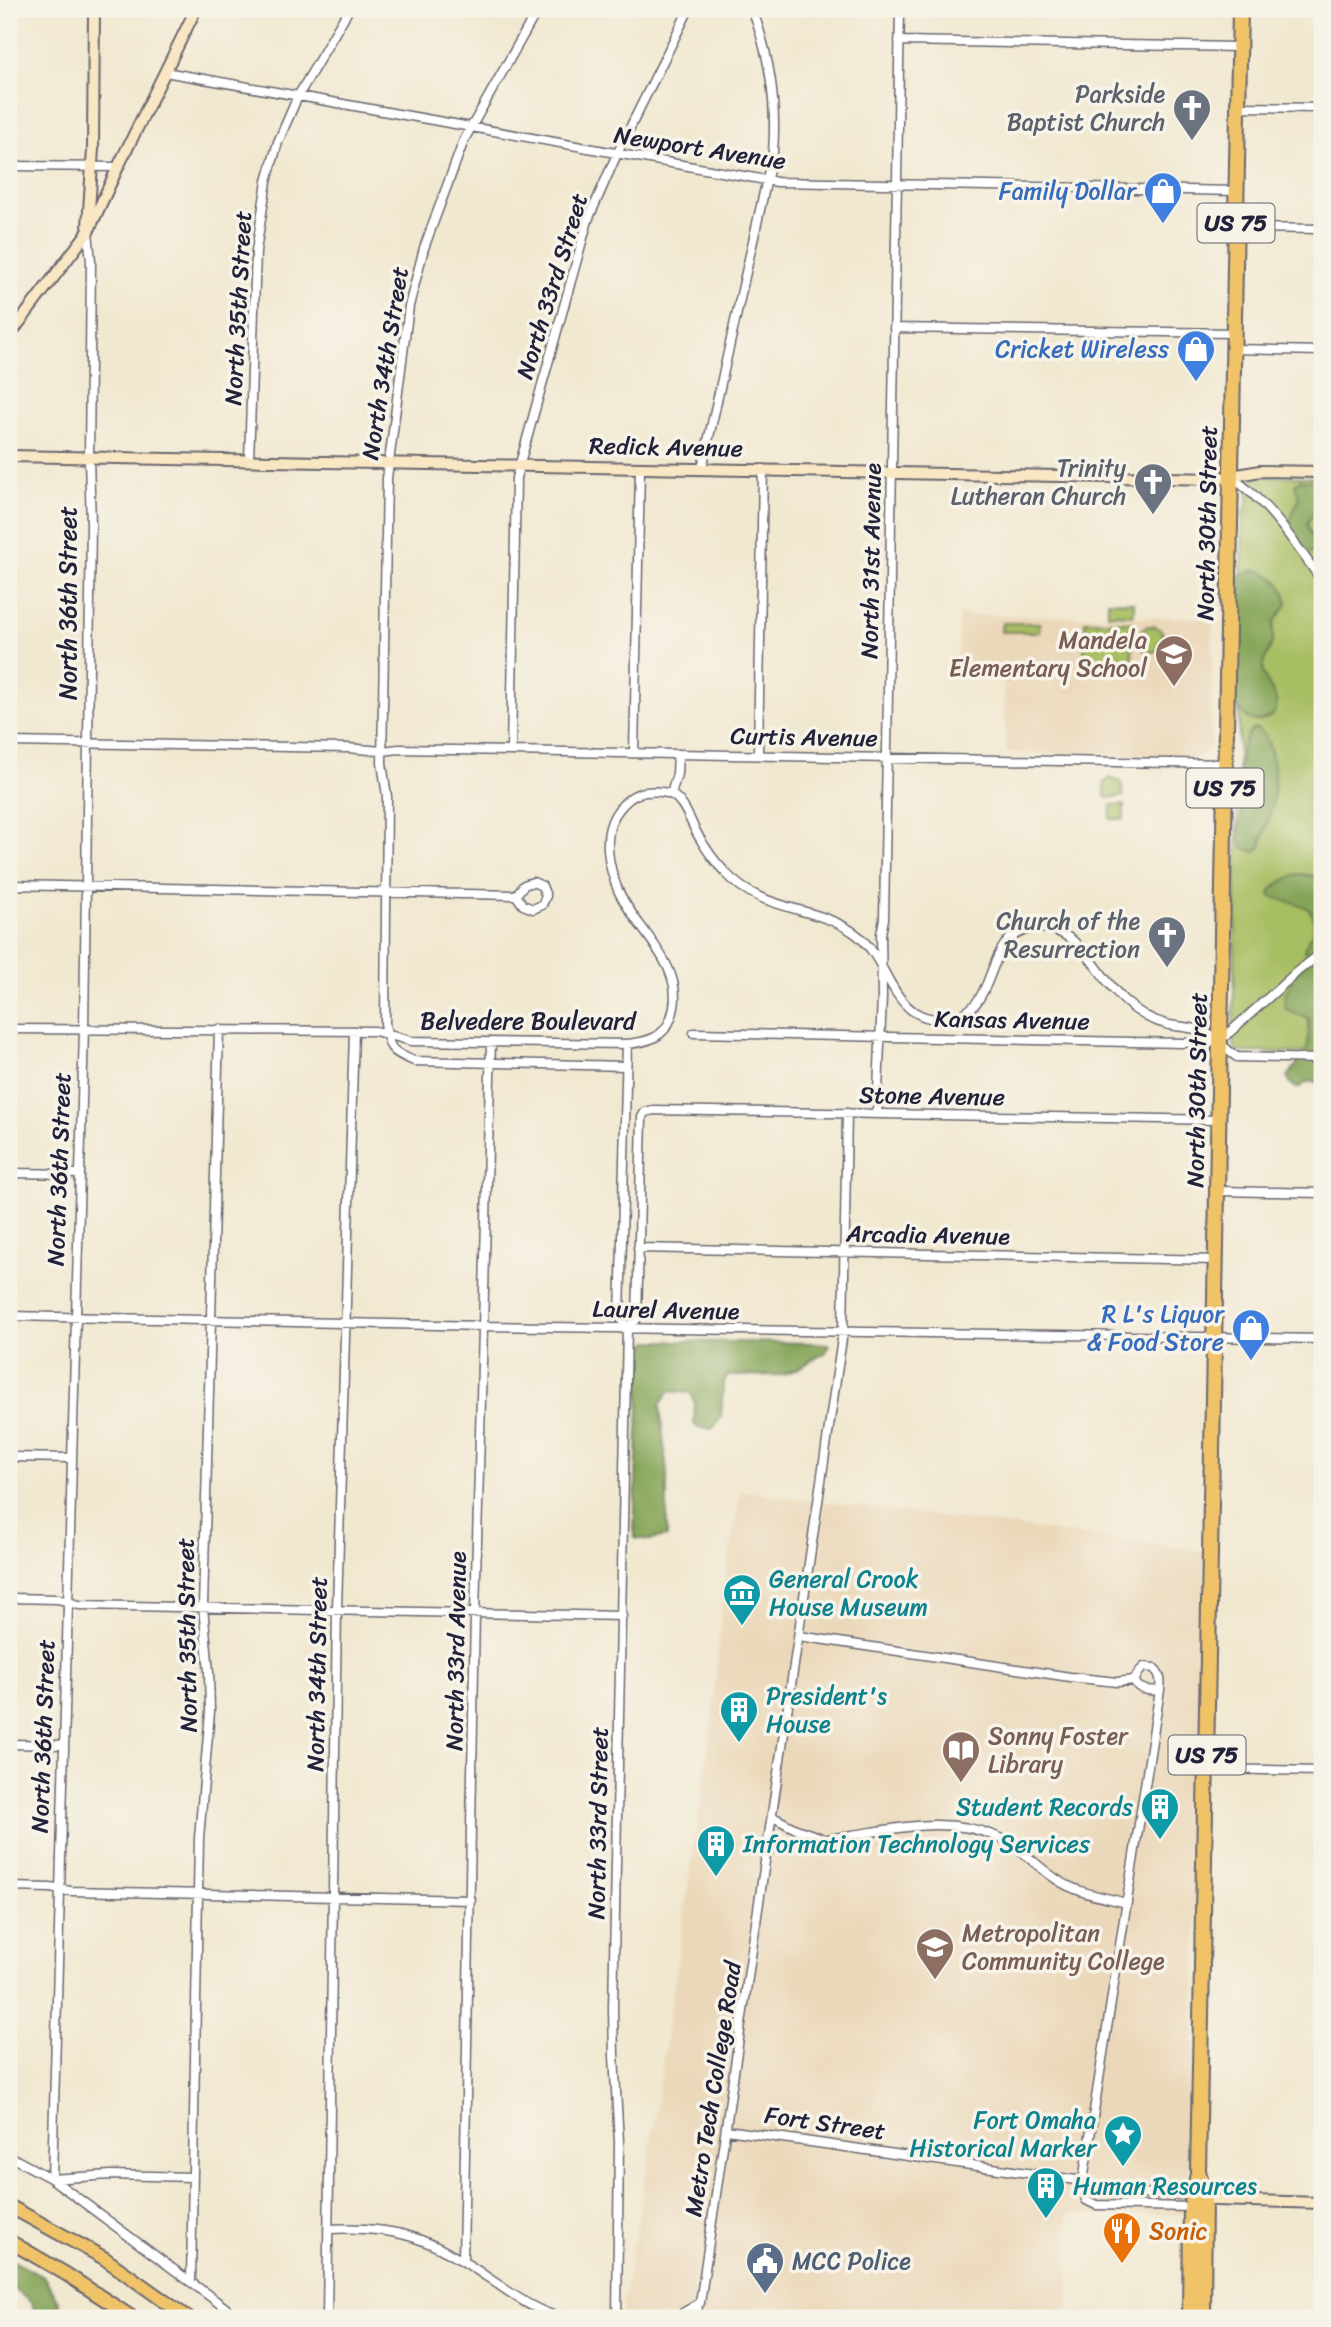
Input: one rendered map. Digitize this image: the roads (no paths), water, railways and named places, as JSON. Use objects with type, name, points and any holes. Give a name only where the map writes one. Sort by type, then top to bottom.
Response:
[{"type":"highway","name":"North 30th Street","points":[[1203,2318],[1198,2171],[1240,9]]},
{"type":"highway","name":"North 30th Street","points":[[1190,2318],[1201,2201]]},
{"type":"main road","points":[[9,2206],[104,2258],[188,2318]]},
{"type":"main road","points":[[9,2241],[133,2318]]},
{"type":"street","points":[[10,331],[88,232],[92,167],[94,9]]},
{"type":"street","name":"North 36th Street","points":[[52,2179],[84,1030],[91,524],[91,261],[88,232],[196,9]]},
{"type":"street","name":"North 35th Street","points":[[249,461],[259,227],[267,181],[278,142],[298,96],[349,9]]},
{"type":"street","name":"North 34th Street","points":[[382,751],[389,464],[405,330],[414,282],[446,183],[464,140],[538,9]]},
{"type":"street","name":"North 33rd Street","points":[[520,466],[580,243],[617,154],[689,9]]},
{"type":"street","points":[[702,468],[773,152],[774,104],[767,55],[752,9]]},
{"type":"street","name":"North 31st Avenue","points":[[877,1114],[900,9]]},
{"type":"street","points":[[899,41],[1239,47]]},
{"type":"street","name":"Newport Avenue","points":[[165,72],[767,181],[1237,191]]},
{"type":"street","points":[[1238,107],[1322,108]]},
{"type":"street","points":[[9,166],[118,167]]},
{"type":"street","points":[[1236,228],[1322,229]]},
{"type":"street","points":[[894,328],[1234,333]]},
{"type":"street","points":[[1234,349],[1322,351]]},
{"type":"street","name":"Redick Avenue","points":[[9,456],[1212,479],[1262,471],[1322,472]]},
{"type":"street","points":[[511,751],[516,478],[520,466]]},
{"type":"street","points":[[634,753],[640,468]]},
{"type":"street","points":[[758,755],[763,469]]},
{"type":"street","points":[[1231,477],[1264,504],[1322,582]]},
{"type":"street","points":[[9,742],[347,748],[382,751]]},
{"type":"street","name":"Curtis Avenue","points":[[382,751],[399,749],[1225,764]]},
{"type":"street","name":"Belvedere Boulevard","points":[[382,751],[387,796],[384,1012],[387,1034],[411,1041],[627,1044],[659,1036],[669,1025],[674,1010],[675,985],[662,957],[619,892],[610,864],[609,836],[614,818],[635,795],[659,791],[671,794]]},
{"type":"street","points":[[678,754],[677,775],[671,794],[680,803],[712,856],[731,879],[757,897],[842,925],[867,943],[897,993],[912,1010],[931,1019],[946,1019],[966,1012],[978,1002],[988,985],[997,956],[1009,939],[1030,929],[1052,930],[1079,945],[1118,995],[1138,1012],[1166,1024],[1200,1031],[1220,1041],[1237,1057],[1322,1059]]},
{"type":"street","points":[[9,886],[516,895]]},
{"type":"street","points":[[1220,1041],[1299,970],[1322,953]]},
{"type":"street","points":[[9,1029],[375,1031],[387,1034],[389,1046],[395,1054],[414,1061],[626,1066]]},
{"type":"street","name":"North 35th Street","points":[[191,2281],[201,1802],[210,1712],[203,1607],[219,1029]]},
{"type":"street","name":"North 34th Street","points":[[327,2318],[337,1609],[355,1031]]},
{"type":"street","name":"Kansas Avenue","points":[[694,1033],[1183,1043],[1220,1041]]},
{"type":"street","name":"North 33rd Avenue","points":[[463,2261],[475,1612],[491,1042]]},
{"type":"street","name":"North 33rd Street","points":[[617,2318],[619,2142],[613,2009],[628,1328],[620,1317],[627,1044]]},
{"type":"street","name":"Stone Avenue","points":[[645,1112],[653,1110],[1219,1120]]},
{"type":"street","name":"North 33rd Street","points":[[628,1328],[637,1318],[642,1123],[645,1112]]},
{"type":"street","points":[[843,1332],[847,1113]]},
{"type":"street","points":[[9,1173],[80,1174]]},
{"type":"street","points":[[1218,1191],[1322,1193]]},
{"type":"street","name":"Arcadia Avenue","points":[[638,1248],[1217,1260]]},
{"type":"street","name":"Laurel Avenue","points":[[9,1316],[1322,1339]]},
{"type":"street","name":"Metro Tech College Road","points":[[696,2305],[700,2303],[727,2130],[843,1332]]},
{"type":"street","points":[[9,1457],[72,1458]]},
{"type":"street","points":[[9,1598],[58,1599],[79,1605],[622,1616]]},
{"type":"street","points":[[799,1636],[1070,1677],[1117,1682],[1135,1680]]},
{"type":"street","points":[[1083,2181],[1160,1690],[1159,1674],[1154,1668],[1144,1667],[1135,1680],[1137,1686],[1149,1691],[1160,1690]]},
{"type":"street","points":[[9,1744],[65,1745]]},
{"type":"street","points":[[1207,1769],[1322,1771]]},
{"type":"street","points":[[773,1817],[821,1838]]},
{"type":"street","points":[[768,1850],[821,1838],[929,1824],[961,1826],[995,1836],[1012,1845],[1067,1886],[1080,1892],[1126,1903]]},
{"type":"street","points":[[9,1887],[471,1900]]},
{"type":"street","name":"Fort Street","points":[[727,2130],[1083,2181],[1096,2192],[1201,2201]]},
{"type":"street","points":[[9,2156],[52,2179],[239,2318]]},
{"type":"street","points":[[52,2179],[110,2175],[193,2177]]},
{"type":"street","name":"Fort Street","points":[[1083,2181],[1086,2200],[1096,2206],[1201,2201],[1322,2203]]},
{"type":"street","points":[[329,2229],[400,2232],[430,2243],[463,2261],[529,2306],[563,2318]]},
{"type":"street","points":[[674,2318],[696,2305],[699,2318]]},
{"type":"place","name":"Parkside Baptist Church","points":[[1192,142]]},
{"type":"place","name":"Family Dollar","points":[[1163,225]]},
{"type":"place","name":"Cricket Wireless","points":[[1196,383]]},
{"type":"place","name":"Trinity Lutheran Church","points":[[1153,516]]},
{"type":"place","name":"Mandela Elementary School","points":[[1174,688]]},
{"type":"place","name":"Church of the Resurrection","points":[[1167,969]]},
{"type":"place","name":"R L's Liquor & Food Store","points":[[1251,1362]]},
{"type":"place","name":"General Crook House Museum","points":[[742,1627]]},
{"type":"place","name":"President's House","points":[[739,1744]]},
{"type":"place","name":"Sonny Foster Library","points":[[961,1784]]},
{"type":"place","name":"Student Records","points":[[1160,1841]]},
{"type":"place","name":"Information Technology Services","points":[[716,1878]]},
{"type":"place","name":"Metropolitan Community College","points":[[935,1981]]},
{"type":"place","name":"Fort Omaha Historical Marker","points":[[1123,2168]]},
{"type":"place","name":"Human Resources","points":[[1046,2220]]},
{"type":"place","name":"Sonic","points":[[1122,2265]]},
{"type":"place","name":"MCC Police","points":[[765,2295]]}]
